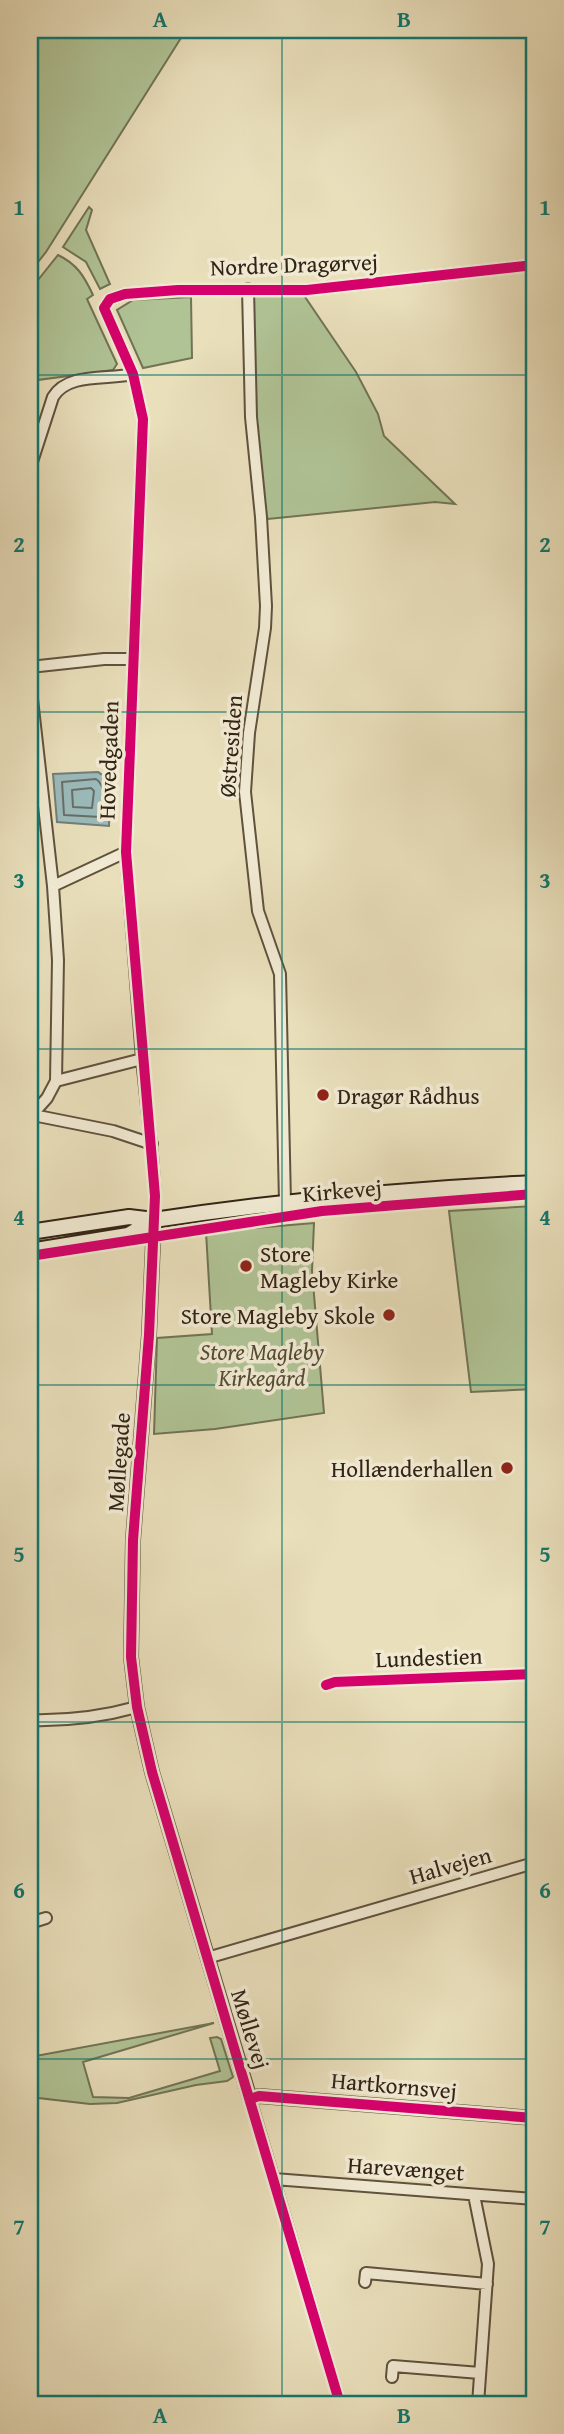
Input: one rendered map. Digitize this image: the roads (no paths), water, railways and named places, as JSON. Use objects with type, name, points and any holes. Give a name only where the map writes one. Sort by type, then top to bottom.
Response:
[{"type":"main road","name":"Kirkevej","points":[[154,1220],[285,1202],[438,1187],[534,1183]]},
{"type":"main road","points":[[30,1232],[129,1217],[154,1220]]},
{"type":"main road","points":[[30,1251],[128,1236],[154,1220]]},
{"type":"street","name":"Nordre Dragørvej","points":[[104,308],[110,299],[125,293],[178,290],[307,290],[534,265]]},
{"type":"street","name":"Østresiden","points":[[248,289],[251,417],[266,607],[249,733],[245,792],[258,911],[280,974],[285,1202]]},
{"type":"street","name":"Hovedgaden","points":[[104,308],[134,374],[143,419],[126,852],[142,1059],[152,1144],[154,1220]]},
{"type":"street","points":[[30,468],[58,389],[74,382],[134,374]]},
{"type":"street","points":[[30,667],[104,659],[133,659]]},
{"type":"street","points":[[30,681],[53,886],[58,960],[56,1081],[47,1098],[31,1116]]},
{"type":"street","points":[[53,886],[126,852]]},
{"type":"street","points":[[56,1081],[142,1059]]},
{"type":"street","points":[[31,1116],[113,1131],[152,1144]]},
{"type":"street","name":"Møllegade","points":[[137,1707],[131,1657],[131,1598],[154,1220]]},
{"type":"street","points":[[30,1720],[62,1721],[102,1717],[137,1707]]},
{"type":"street","name":"Møllevej","points":[[137,1707],[152,1772],[340,2404]]},
{"type":"street","name":"Halvejen","points":[[207,1958],[534,1863]]},
{"type":"street","points":[[30,1923],[46,1918]]},
{"type":"street","name":"Hartkornsvej","points":[[250,2098],[260,2096],[534,2118]]},
{"type":"street","name":"Harevænget","points":[[274,2179],[534,2199]]},
{"type":"street","points":[[474,2195],[488,2264],[478,2404]]},
{"type":"street","points":[[365,2282],[366,2273],[487,2284]]},
{"type":"street","points":[[392,2377],[393,2366],[480,2373]]},
{"type":"water","points":[[98,772],[104,776],[109,788],[109,826],[57,822],[53,774]]},
{"type":"place","name":"Dragør Rådhus","points":[[323,1095]]},
{"type":"place","name":"Store Magleby Kirke","points":[[246,1266]]},
{"type":"place","name":"Store Magleby Skole","points":[[389,1315]]},
{"type":"place","name":"Hollænderhallen","points":[[507,1468]]},
{"type":"park label","name":"Store Magleby Kirkegård","points":[[262,1364]]}]
